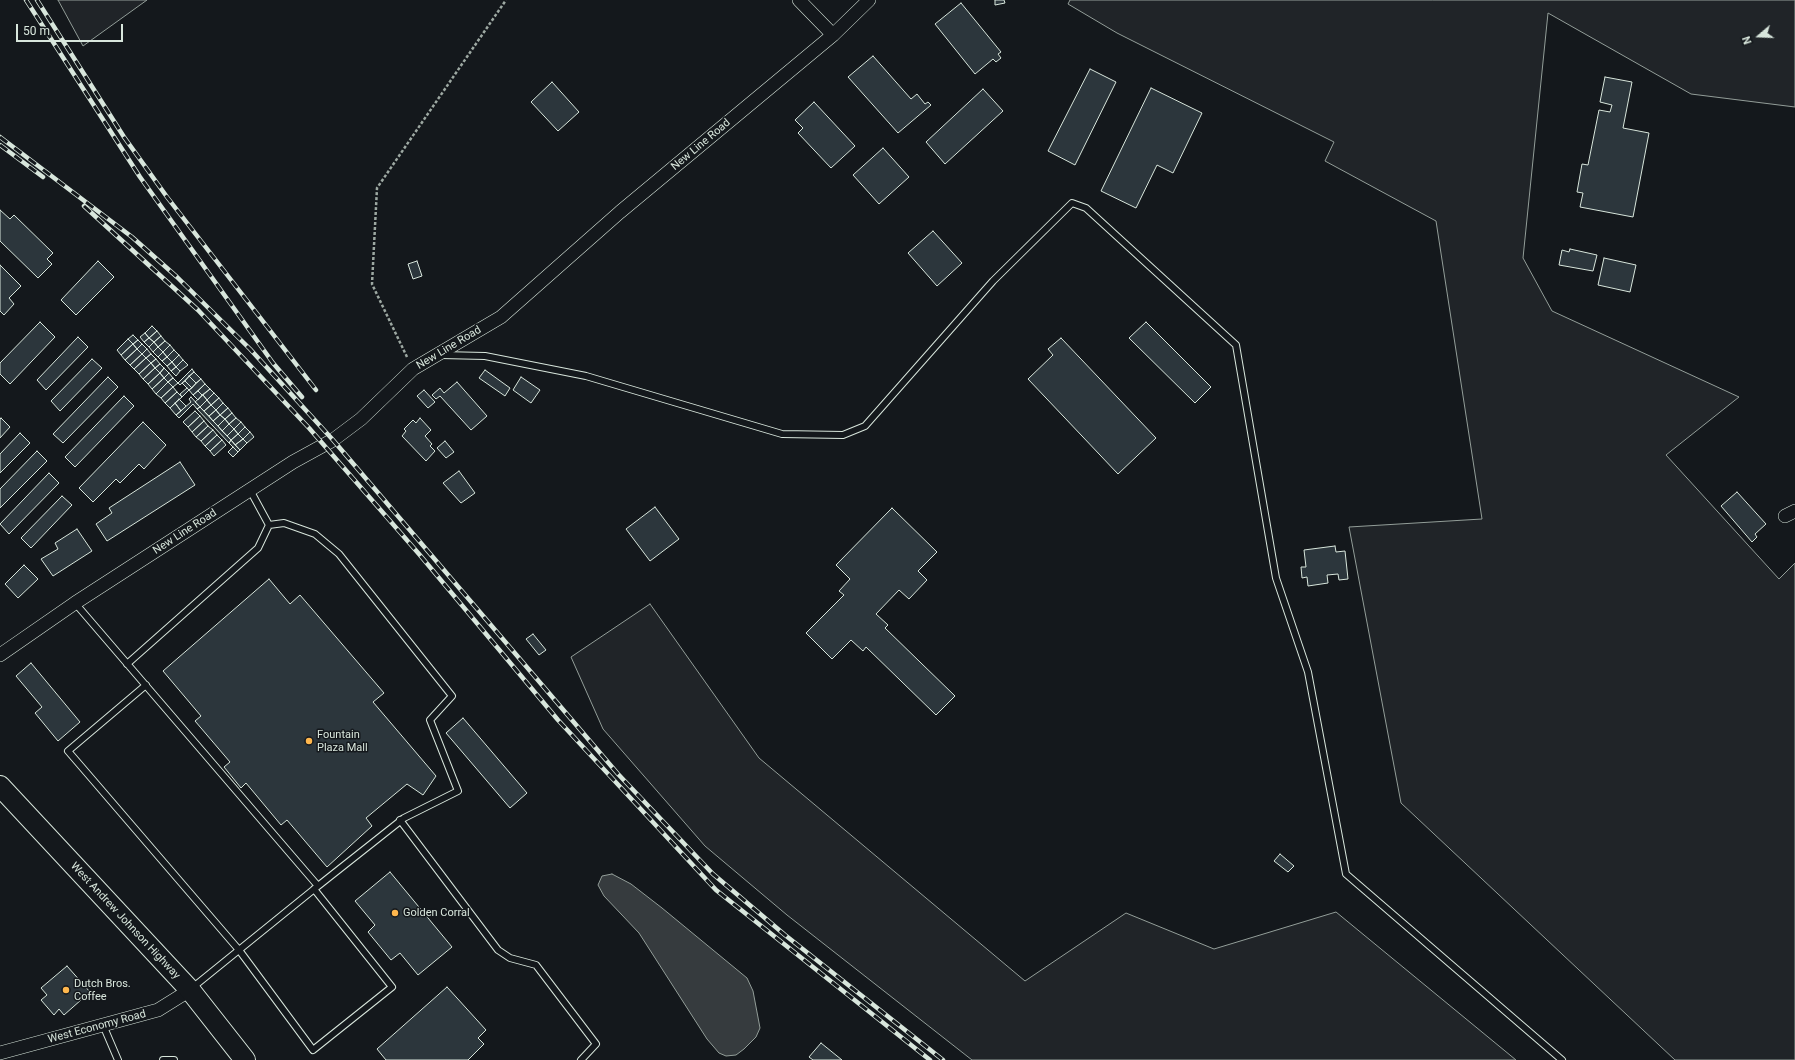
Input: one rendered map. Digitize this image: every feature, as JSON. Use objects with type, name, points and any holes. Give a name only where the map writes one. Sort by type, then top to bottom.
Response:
[{"type":"main road","name":"West Andrew Johnson Highway","points":[[0,786],[190,990],[245,1060]]},
{"type":"street","points":[[799,0],[833,35]]},
{"type":"street","name":"New Line Road","points":[[0,655],[75,603],[250,490],[333,440],[361,419],[413,369],[501,317],[620,212],[833,35],[869,0]]},
{"type":"street","name":"West Economy Road","points":[[0,1053],[158,1010],[190,990]]},
{"type":"lane","points":[[435,355],[485,356],[586,376],[782,434],[843,435],[865,426],[993,281],[1072,203],[1086,208],[1236,345],[1276,578],[1308,672],[1346,874],[1562,1060]]},
{"type":"lane","points":[[250,490],[269,526]]},
{"type":"lane","points":[[190,990],[400,820],[458,791],[430,720],[452,696],[339,554],[315,534],[284,523],[269,526]]},
{"type":"lane","points":[[127,664],[258,548],[269,526]]},
{"type":"lane","points":[[75,603],[146,685],[316,887],[392,987],[313,1050],[239,950],[68,751],[146,685]]},
{"type":"lane","points":[[400,820],[498,950],[510,958],[536,965],[596,1044],[581,1060]]},
{"type":"lane","points":[[103,1025],[118,1060]]},
{"type":"lane","points":[[163,1060],[174,1060]]},
{"type":"path","points":[[413,369],[372,284],[376,188],[506,0]]},
{"type":"shaded area","points":[[58,0],[147,0],[83,46]]},
{"type":"shaded area","points":[[1070,0],[1795,0],[1795,107],[1691,94],[1548,13],[1523,258],[1552,311],[1739,397],[1666,455],[1779,579],[1795,563],[1795,1060],[1675,1060],[1401,803],[1349,527],[1482,519],[1436,221],[1325,161],[1334,142],[1117,33],[1068,4]]},
{"type":"shaded area","points":[[650,604],[759,758],[1025,981],[1126,913],[1214,949],[1336,912],[1516,1060],[972,1060],[787,915],[705,846],[603,729],[571,657]]},
{"type":"shaded area","points":[[612,874],[631,884],[747,978],[753,991],[760,1028],[756,1037],[736,1055],[726,1056],[719,1053],[707,1039],[639,933],[604,896],[598,885],[602,876]]},
{"type":"building","points":[[995,0],[1004,0],[1005,3],[995,5]]},
{"type":"building","points":[[961,3],[1001,52],[998,54],[1001,58],[996,62],[993,59],[975,74],[935,24]]},
{"type":"building","points":[[873,56],[911,99],[917,94],[925,104],[928,102],[931,105],[898,133],[848,77]]},
{"type":"building","points":[[1090,69],[1116,82],[1075,165],[1048,151]]},
{"type":"building","points":[[1605,77],[1632,82],[1623,128],[1649,133],[1633,217],[1580,207],[1583,193],[1577,192],[1582,164],[1588,165],[1599,110],[1610,112],[1612,105],[1600,102]]},
{"type":"building","points":[[552,82],[579,112],[558,131],[531,102]]},
{"type":"building","points":[[1151,88],[1202,113],[1173,173],[1157,165],[1136,208],[1101,191]]},
{"type":"building","points":[[983,89],[1003,111],[945,164],[926,142]]},
{"type":"building","points":[[814,102],[855,146],[831,168],[798,133],[803,128],[795,120]]},
{"type":"building","points":[[883,148],[909,177],[879,204],[853,175]]},
{"type":"building","points":[[0,210],[10,219],[14,215],[53,253],[47,259],[52,264],[38,278],[0,241]]},
{"type":"building","points":[[933,231],[962,263],[937,286],[908,253]]},
{"type":"building","points":[[1570,249],[1597,255],[1593,271],[1559,265],[1562,250],[1569,252]]},
{"type":"building","points":[[1604,258],[1636,265],[1630,292],[1598,285]]},
{"type":"building","points":[[98,261],[114,277],[76,315],[61,300]]},
{"type":"building","points":[[417,261],[422,276],[413,279],[408,264]]},
{"type":"building","points":[[0,265],[21,286],[9,298],[14,304],[4,315],[0,311]]},
{"type":"building","points":[[40,322],[55,337],[10,384],[0,374],[0,363]]},
{"type":"building","points":[[1146,322],[1211,387],[1195,403],[1129,338]]},
{"type":"building","points":[[152,326],[157,331],[149,338],[145,333]]},
{"type":"building","points":[[157,331],[161,336],[154,342],[149,338]]},
{"type":"building","points":[[145,333],[149,338],[144,342],[140,337]]},
{"type":"building","points":[[133,335],[138,340],[133,344],[128,339]]},
{"type":"building","points":[[161,336],[165,341],[158,347],[154,342]]},
{"type":"building","points":[[78,337],[88,347],[46,390],[37,380]]},
{"type":"building","points":[[149,338],[154,342],[149,347],[144,342]]},
{"type":"building","points":[[1061,338],[1156,438],[1118,474],[1028,379],[1053,355],[1048,349]]},
{"type":"building","points":[[128,339],[133,344],[121,355],[117,350]]},
{"type":"building","points":[[138,340],[142,344],[137,349],[133,344]]},
{"type":"building","points":[[165,341],[170,345],[163,352],[158,347]]},
{"type":"building","points":[[154,342],[158,347],[153,352],[149,347]]},
{"type":"building","points":[[133,344],[137,349],[125,360],[121,355]]},
{"type":"building","points":[[142,344],[147,349],[142,354],[137,349]]},
{"type":"building","points":[[170,345],[174,350],[167,357],[163,352]]},
{"type":"building","points":[[158,347],[163,352],[158,357],[153,352]]},
{"type":"building","points":[[137,349],[142,354],[130,365],[125,360]]},
{"type":"building","points":[[147,349],[151,354],[146,358],[142,354]]},
{"type":"building","points":[[174,350],[179,355],[172,362],[167,357]]},
{"type":"building","points":[[163,352],[167,357],[162,361],[158,357]]},
{"type":"building","points":[[142,354],[146,358],[134,369],[130,365]]},
{"type":"building","points":[[151,354],[156,359],[151,363],[146,358]]},
{"type":"building","points":[[179,355],[183,360],[176,367],[172,362]]},
{"type":"building","points":[[167,357],[172,362],[167,366],[162,361]]},
{"type":"building","points":[[146,358],[151,363],[139,374],[134,369]]},
{"type":"building","points":[[92,359],[102,368],[60,411],[51,401]]},
{"type":"building","points":[[156,359],[160,364],[155,368],[151,363]]},
{"type":"building","points":[[183,360],[188,365],[180,371],[176,367]]},
{"type":"building","points":[[172,362],[176,367],[171,371],[167,366]]},
{"type":"building","points":[[151,363],[155,368],[143,379],[139,374]]},
{"type":"building","points":[[160,364],[164,368],[160,373],[155,368]]},
{"type":"building","points":[[176,367],[180,371],[176,376],[171,371]]},
{"type":"building","points":[[155,368],[160,373],[148,384],[143,379]]},
{"type":"building","points":[[164,368],[169,373],[164,378],[160,373]]},
{"type":"building","points":[[192,369],[194,372],[180,385],[178,383]]},
{"type":"building","points":[[485,370],[510,388],[505,396],[479,378]]},
{"type":"building","points":[[194,372],[201,379],[196,383],[189,376]]},
{"type":"building","points":[[160,373],[164,378],[152,389],[148,384]]},
{"type":"building","points":[[169,373],[173,378],[168,382],[164,378]]},
{"type":"building","points":[[189,376],[196,383],[192,388],[185,381]]},
{"type":"building","points":[[108,377],[118,387],[63,443],[53,434]]},
{"type":"building","points":[[521,377],[540,390],[531,403],[513,390]]},
{"type":"building","points":[[164,378],[168,382],[156,394],[152,389]]},
{"type":"building","points":[[173,378],[178,383],[173,387],[168,382]]},
{"type":"building","points":[[201,379],[205,384],[193,395],[189,390]]},
{"type":"building","points":[[185,381],[192,388],[189,390],[182,383]]},
{"type":"building","points":[[168,382],[173,387],[161,398],[156,394]]},
{"type":"building","points":[[457,382],[487,416],[471,430],[440,396],[436,399],[432,395],[440,388],[444,393]]},
{"type":"building","points":[[205,384],[210,389],[202,395],[198,391]]},
{"type":"building","points":[[173,387],[177,392],[165,403],[161,398]]},
{"type":"building","points":[[187,388],[189,390],[182,397],[180,394]]},
{"type":"building","points":[[210,389],[214,393],[207,400],[203,395]]},
{"type":"building","points":[[424,390],[435,402],[428,408],[417,396]]},
{"type":"building","points":[[198,391],[202,395],[198,400],[193,395]]},
{"type":"building","points":[[177,392],[182,397],[170,408],[165,403]]},
{"type":"building","points":[[214,393],[219,398],[211,405],[207,400]]},
{"type":"building","points":[[203,395],[207,400],[200,407],[195,402]]},
{"type":"building","points":[[124,396],[134,406],[75,467],[65,457]]},
{"type":"building","points":[[191,397],[200,407],[197,409],[193,404],[179,418],[176,415],[191,402],[189,399]]},
{"type":"building","points":[[219,398],[223,403],[216,410],[211,405]]},
{"type":"building","points":[[179,399],[186,406],[181,411],[175,403]]},
{"type":"building","points":[[207,400],[211,405],[204,411],[200,407]]},
{"type":"building","points":[[175,403],[181,411],[176,415],[170,408]]},
{"type":"building","points":[[223,403],[228,408],[220,415],[216,410]]},
{"type":"building","points":[[211,405],[216,410],[209,416],[204,411]]},
{"type":"building","points":[[200,407],[231,440],[229,443],[197,409]]},
{"type":"building","points":[[228,408],[232,413],[225,419],[220,415]]},
{"type":"building","points":[[216,410],[220,415],[213,421],[209,416]]},
{"type":"building","points":[[195,411],[200,416],[188,427],[183,422]]},
{"type":"building","points":[[232,413],[236,418],[229,424],[225,419]]},
{"type":"building","points":[[220,415],[225,419],[218,426],[213,421]]},
{"type":"building","points":[[200,416],[204,421],[192,432],[188,427]]},
{"type":"building","points":[[1,418],[10,427],[0,438],[0,419]]},
{"type":"building","points":[[236,418],[241,422],[234,429],[229,424]]},
{"type":"building","points":[[420,418],[431,430],[425,436],[432,444],[430,446],[435,451],[426,461],[402,436],[406,431],[404,429],[413,420],[416,423]]},
{"type":"building","points":[[225,419],[229,424],[222,431],[218,426]]},
{"type":"building","points":[[204,421],[208,426],[196,437],[192,432]]},
{"type":"building","points":[[143,422],[166,445],[144,469],[139,464],[120,483],[116,479],[93,502],[79,488]]},
{"type":"building","points":[[241,422],[245,427],[238,434],[234,429]]},
{"type":"building","points":[[229,424],[234,429],[227,436],[222,431]]},
{"type":"building","points":[[208,426],[213,430],[201,441],[196,437]]},
{"type":"building","points":[[245,427],[250,432],[243,439],[238,434]]},
{"type":"building","points":[[234,429],[238,434],[231,440],[227,436]]},
{"type":"building","points":[[213,430],[217,435],[205,446],[201,441]]},
{"type":"building","points":[[250,432],[254,437],[247,443],[243,439]]},
{"type":"building","points":[[20,433],[30,443],[0,473],[0,454]]},
{"type":"building","points":[[238,434],[243,439],[235,445],[231,440]]},
{"type":"building","points":[[217,435],[222,440],[210,451],[205,446]]},
{"type":"building","points":[[243,439],[247,443],[240,450],[235,445]]},
{"type":"building","points":[[222,440],[226,445],[214,456],[210,451]]},
{"type":"building","points":[[231,440],[240,450],[238,452],[229,443]]},
{"type":"building","points":[[445,441],[454,452],[446,458],[437,448]]},
{"type":"building","points":[[233,447],[238,452],[233,457],[228,452]]},
{"type":"building","points":[[37,451],[47,461],[0,508],[0,489]]},
{"type":"building","points":[[180,462],[195,485],[107,541],[96,524],[112,513],[109,508]]},
{"type":"building","points":[[459,471],[475,493],[461,503],[443,483]]},
{"type":"building","points":[[49,473],[59,483],[9,534],[0,524]]},
{"type":"building","points":[[1737,492],[1766,524],[1755,534],[1757,537],[1752,542],[1721,506]]},
{"type":"building","points":[[62,496],[72,505],[31,548],[21,538]]},
{"type":"building","points":[[655,507],[679,539],[650,561],[626,529]]},
{"type":"building","points":[[892,508],[937,552],[918,571],[927,580],[909,599],[899,590],[876,614],[888,625],[885,628],[955,696],[936,715],[866,647],[863,651],[851,640],[832,659],[806,633],[844,595],[839,591],[850,579],[836,565]]},
{"type":"building","points":[[77,529],[92,551],[53,576],[41,559],[58,549],[55,543]]},
{"type":"building","points":[[1335,546],[1336,552],[1345,551],[1348,579],[1339,580],[1338,574],[1327,575],[1328,583],[1308,586],[1307,577],[1302,578],[1301,567],[1306,567],[1304,550]]},
{"type":"building","points":[[24,565],[38,579],[18,598],[5,584]]},
{"type":"building","name":"Fountain Plaza Mall","points":[[269,579],[290,604],[300,595],[384,693],[373,702],[436,776],[423,795],[407,784],[366,818],[372,826],[327,867],[287,820],[281,825],[246,783],[241,788],[224,767],[230,762],[195,721],[201,716],[163,671]]},
{"type":"building","points":[[533,634],[546,650],[539,655],[526,639]]},
{"type":"building","points":[[31,663],[80,722],[58,741],[35,713],[42,707],[16,676]]},
{"type":"building","points":[[463,718],[527,793],[510,808],[446,733]]},
{"type":"building","points":[[1280,854],[1294,866],[1288,872],[1274,861]]},
{"type":"building","name":"Golden Corral","points":[[390,872],[452,947],[418,975],[400,953],[391,960],[368,932],[375,925],[355,901]]},
{"type":"building","name":"Dutch Bros. Coffee","points":[[67,966],[90,992],[64,1015],[59,1009],[54,1015],[41,1000],[47,995],[41,988]]},
{"type":"building","points":[[447,987],[486,1030],[478,1038],[484,1044],[468,1060],[386,1060],[377,1049]]},
{"type":"building","points":[[821,1043],[842,1060],[813,1060],[809,1057]]},
{"type":"railway","points":[[26,0],[140,177],[273,363],[302,397]]},
{"type":"railway","points":[[37,0],[124,137],[167,197],[316,390]]},
{"type":"railway","points":[[0,137],[132,237],[177,277],[250,349],[333,440],[618,774],[713,874],[785,935],[943,1060]]},
{"type":"railway","points":[[0,145],[43,177]]},
{"type":"railway","points":[[84,206],[198,310],[309,428],[419,554],[558,720],[716,890],[930,1060]]},
{"type":"place","name":"Fountain Plaza Mall","points":[[309,741]]},
{"type":"place","name":"Golden Corral","points":[[395,913]]},
{"type":"place","name":"Dutch Bros. Coffee","points":[[66,990]]}]
